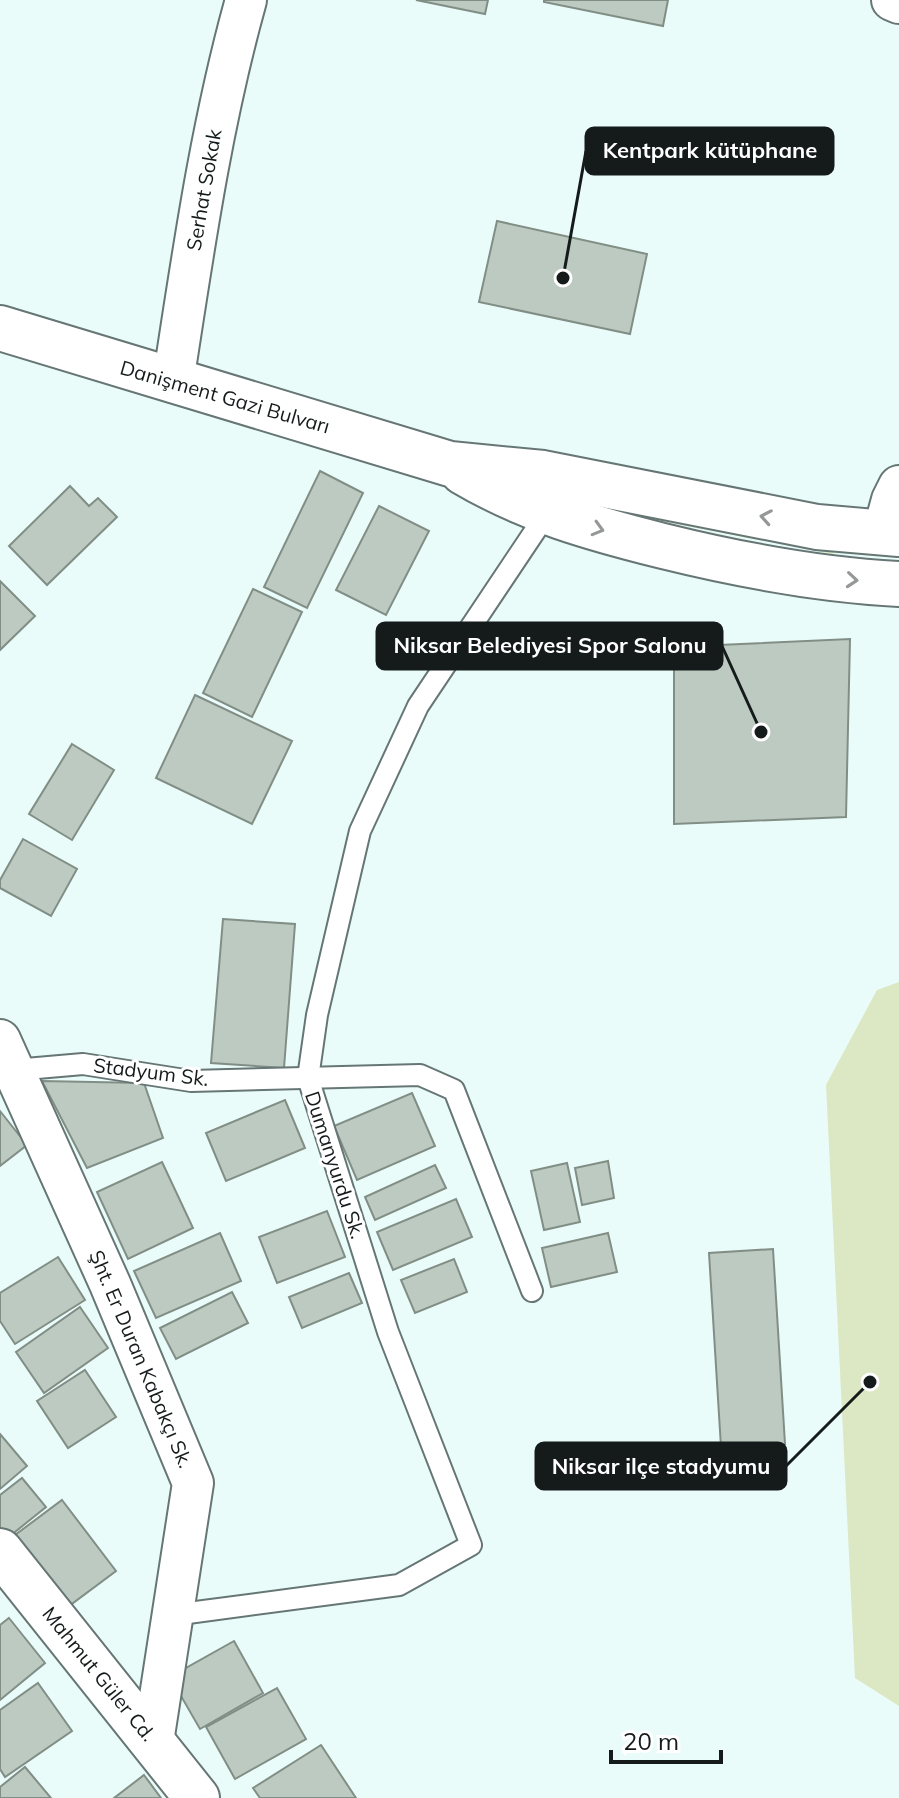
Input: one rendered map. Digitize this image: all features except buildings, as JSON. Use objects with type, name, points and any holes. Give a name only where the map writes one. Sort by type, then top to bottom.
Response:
[{"type":"main road","name":"Danişment Gazi Bulvarı","points":[[0,328],[450,464],[543,473],[817,527],[891,533]]},
{"type":"main road","name":"Danişment Gazi Bulvarı","points":[[450,464],[487,487],[547,513],[596,529],[814,577],[899,584]]},
{"type":"main road","name":"Mahmut Güler Cd.","points":[[0,1551],[197,1798]]},
{"type":"street","name":"Serhat Sokak","points":[[173,382],[203,189],[246,0]]},
{"type":"street","points":[[892,0],[899,3]]},
{"type":"street","points":[[891,533],[892,500],[899,486]]},
{"type":"street","name":"Şht. Er Duran Kabakçı Sk.","points":[[7,1055],[110,1284],[193,1483],[153,1742]]},
{"type":"lane","name":"Dumanyurdu Sk.","points":[[173,1615],[399,1585],[471,1545],[388,1332],[308,1078],[317,1015],[360,831],[418,706],[547,513]]},
{"type":"lane","name":"Stadyum Sk.","points":[[7,1055],[191,1081],[420,1075],[454,1090],[532,1291]]},
{"type":"green space","points":[[558,495],[837,551],[832,554],[557,501]]},
{"type":"green space","points":[[899,982],[899,1706],[855,1678],[826,1085],[877,990]]},
{"type":"place","name":"Kentpark kütüphane","points":[[563,278]]},
{"type":"place","name":"Niksar Belediyesi Spor Salonu","points":[[761,732]]},
{"type":"place","name":"Niksar ilçe stadyumu","points":[[870,1382]]}]
